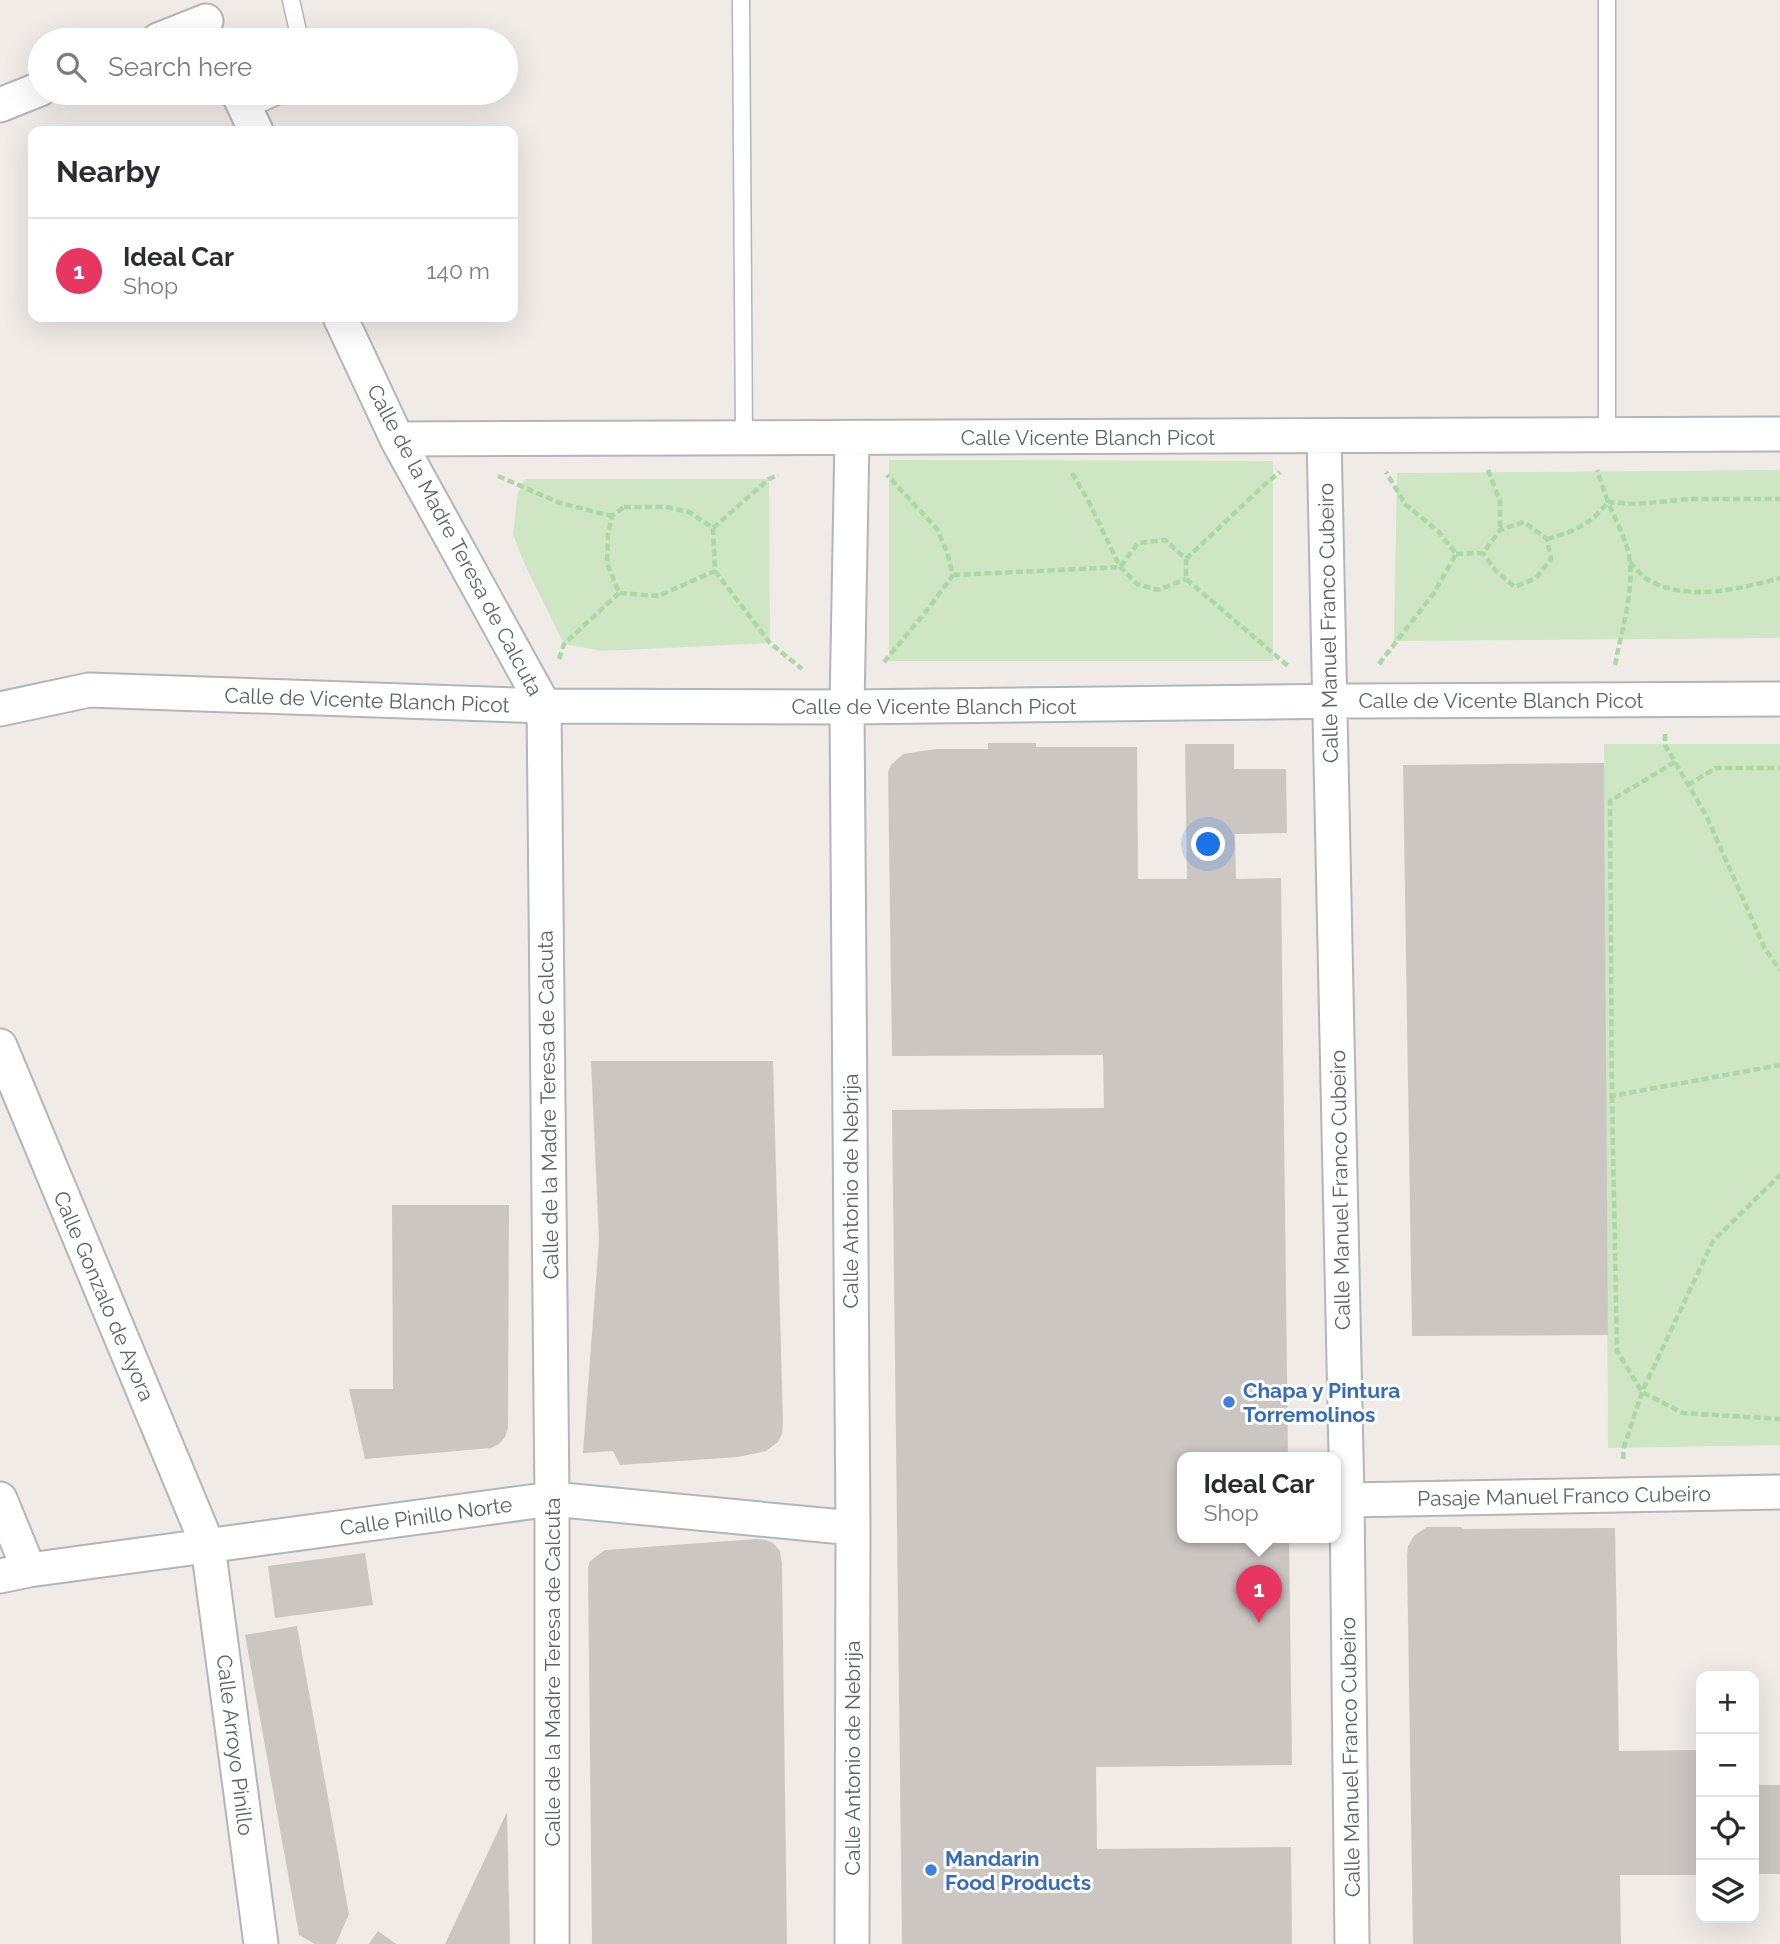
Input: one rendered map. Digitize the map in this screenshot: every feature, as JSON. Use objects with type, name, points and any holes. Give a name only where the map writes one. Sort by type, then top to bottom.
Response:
[{"type":"street","points":[[186,28],[205,20]]},
{"type":"street","points":[[0,105],[28,94]]},
{"type":"street","name":"Calle de la Madre Teresa de Calcuta","points":[[342,322],[397,439],[544,706],[552,1499],[552,1944]]},
{"type":"street","name":"Calle Vicente Blanch Picot","points":[[397,439],[1780,435]]},
{"type":"street","name":"Calle Manuel Franco Cubeiro","points":[[1324,436],[1340,701],[1352,1944]]},
{"type":"street","name":"Calle Antonio de Nebrija","points":[[852,438],[847,707],[853,1528],[852,1944]]},
{"type":"street","name":"Calle de Vicente Blanch Picot","points":[[0,709],[89,690],[544,706],[847,707],[1780,699]]},
{"type":"street","name":"Calle Gonzalo de Ayora","points":[[0,1046],[208,1546]]},
{"type":"street","name":"Pasaje Manuel Franco Cubeiro","points":[[1348,1500],[1780,1492]]},
{"type":"street","points":[[0,1499],[15,1573]]},
{"type":"street","name":"Calle Pinillo Norte","points":[[15,1573],[552,1499],[853,1528]]},
{"type":"street","name":"Calle Arroyo Pinillo","points":[[208,1546],[261,1944]]},
{"type":"lane","points":[[291,0],[297,28]]},
{"type":"lane","points":[[741,0],[744,438]]},
{"type":"lane","points":[[1596,435],[1607,0]]},
{"type":"path","points":[[1596,435],[1608,502],[1630,561],[1625,617],[1607,700]]},
{"type":"path","points":[[1186,579],[1186,559],[1263,486],[1324,436]]},
{"type":"path","points":[[1363,436],[1405,503],[1438,531],[1456,554]]},
{"type":"path","points":[[1476,436],[1500,501],[1500,530]]},
{"type":"path","points":[[1051,437],[1088,500],[1120,567],[1138,584],[1158,590],[1186,579]]},
{"type":"path","points":[[852,438],[937,529],[953,575]]},
{"type":"path","points":[[713,528],[769,480],[781,474]]},
{"type":"path","points":[[497,476],[560,503],[612,516]]},
{"type":"path","points":[[1608,502],[1636,504],[1690,499],[1780,499]]},
{"type":"path","points":[[1547,539],[1579,528],[1596,517],[1608,502]]},
{"type":"path","points":[[619,593],[607,563],[608,534],[612,516],[625,506],[666,507],[689,512],[713,528]]},
{"type":"path","points":[[1524,522],[1547,539],[1551,559],[1536,578],[1515,587],[1496,571],[1483,553],[1500,530],[1524,522]]},
{"type":"path","points":[[713,528],[715,571],[770,643],[847,707],[953,575]]},
{"type":"path","points":[[1120,567],[1138,543],[1165,540],[1186,559]]},
{"type":"path","points":[[1456,554],[1483,553]]},
{"type":"path","points":[[1186,579],[1340,701],[1434,593],[1456,554]]},
{"type":"path","points":[[1630,561],[1644,578],[1663,587],[1696,592],[1735,590],[1780,578]]},
{"type":"path","points":[[953,575],[1120,567]]},
{"type":"path","points":[[544,706],[564,644],[619,593],[659,596],[715,571]]},
{"type":"path","points":[[1664,700],[1665,745],[1707,817],[1765,949],[1780,970]]},
{"type":"path","points":[[1675,762],[1610,801],[1617,1351],[1642,1392],[1683,1413],[1780,1419]]},
{"type":"path","points":[[1688,785],[1716,768],[1780,768]]},
{"type":"path","points":[[1612,1096],[1780,1065]]},
{"type":"path","points":[[1623,1495],[1624,1447],[1642,1392],[1713,1241],[1780,1175]]},
{"type":"green space","points":[[889,460],[1273,461],[1273,661],[889,661]]},
{"type":"green space","points":[[1780,470],[1780,638],[1394,641],[1397,473]]},
{"type":"green space","points":[[525,479],[769,479],[770,643],[603,651],[564,644],[524,563],[513,534],[518,493]]},
{"type":"green space","points":[[1604,744],[1780,744],[1780,1445],[1608,1448]]},
{"type":"building","points":[[988,743],[1036,743],[1036,747],[1137,747],[1138,879],[1187,879],[1185,744],[1234,744],[1234,769],[1286,769],[1287,833],[1235,834],[1236,879],[1281,878],[1288,1452],[1177,1452],[1177,1543],[1289,1543],[1292,1765],[1096,1767],[1097,1849],[1291,1847],[1292,1944],[902,1944],[892,1110],[1104,1108],[1103,1055],[892,1056],[888,772],[891,765],[903,754],[936,749],[988,749]]},
{"type":"building","points":[[1604,763],[1608,1335],[1412,1336],[1403,765]]},
{"type":"building","points":[[591,1061],[773,1061],[783,1423],[778,1442],[766,1451],[738,1457],[620,1465],[613,1451],[583,1453],[599,1240]]},
{"type":"building","points":[[392,1205],[509,1205],[508,1428],[505,1437],[491,1448],[365,1459],[349,1389],[393,1389]]},
{"type":"building","points":[[1427,1527],[1615,1528],[1619,1751],[1696,1750],[1696,1875],[1620,1875],[1621,1944],[1413,1944],[1407,1557],[1408,1546],[1414,1536]]},
{"type":"building","points":[[756,1539],[773,1543],[780,1551],[782,1564],[787,1944],[592,1944],[590,1561],[605,1550]]},
{"type":"building","points":[[365,1553],[373,1605],[275,1618],[268,1566]]},
{"type":"building","points":[[297,1626],[349,1914],[336,1944],[315,1944],[299,1935],[245,1635]]},
{"type":"building","points":[[1759,1785],[1780,1785],[1780,1874],[1759,1874]]},
{"type":"building","points":[[507,1812],[510,1944],[445,1944]]},
{"type":"building","points":[[378,1931],[396,1944],[369,1944]]},
{"type":"place","name":"Chapa y Pintura Torremolinos","points":[[1229,1402]]},
{"type":"place","name":"Ideal Car","points":[[1259,1623]]},
{"type":"place","name":"Mandarin Food Products","points":[[931,1870]]}]
